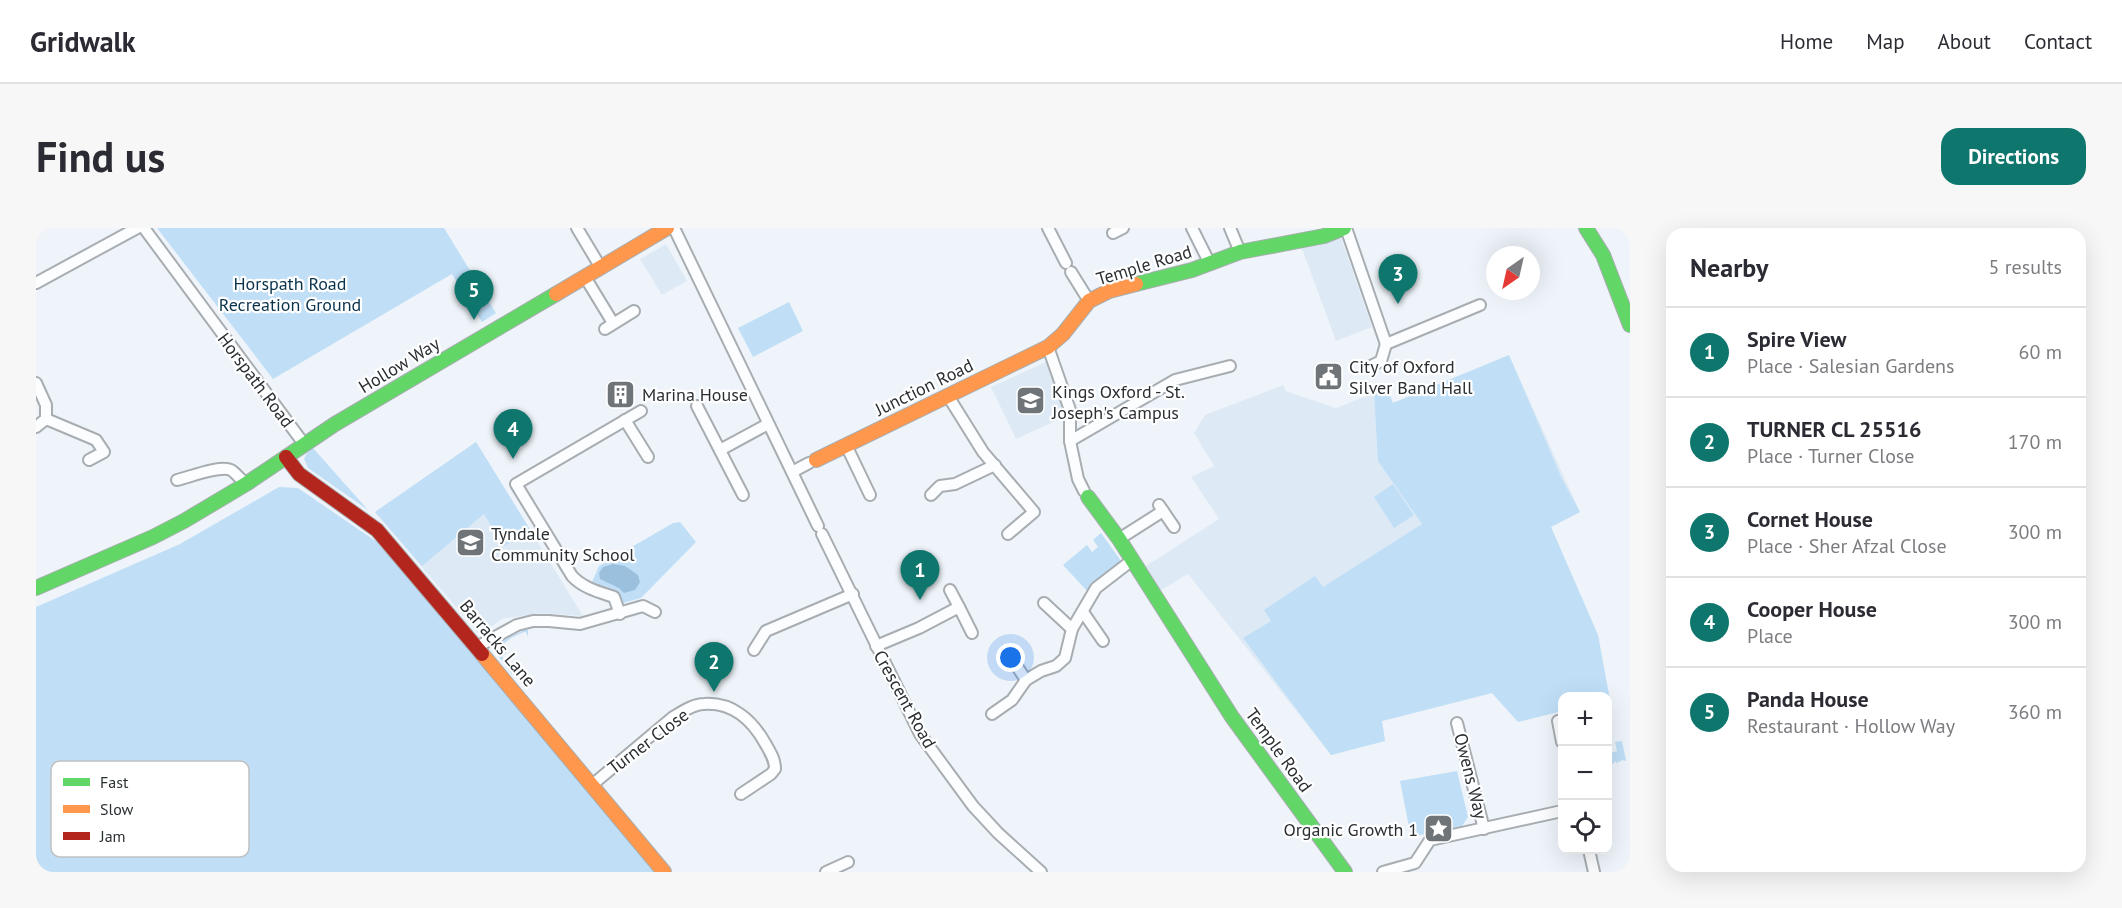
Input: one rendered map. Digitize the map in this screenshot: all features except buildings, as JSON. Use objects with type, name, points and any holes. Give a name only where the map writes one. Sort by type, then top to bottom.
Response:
[{"type":"street","points":[[36,283],[137,228]]},
{"type":"street","name":"Horspath Road","points":[[144,228],[304,444]]},
{"type":"street","points":[[577,228],[601,268]]},
{"type":"street","name":"Hollow Way","points":[[36,588],[184,521],[246,484],[304,444],[668,228]]},
{"type":"street","name":"Crescent Road","points":[[675,228],[920,734],[998,834],[1041,872]]},
{"type":"street","points":[[1048,228],[1089,301]]},
{"type":"street","points":[[1113,233],[1123,228]]},
{"type":"street","points":[[1191,228],[1210,264]]},
{"type":"street","points":[[1230,228],[1240,252]]},
{"type":"street","points":[[1345,228],[1386,344],[1380,362],[1369,367]]},
{"type":"street","name":"Temple Road","points":[[1345,228],[1324,236],[1240,252],[1210,264],[1109,291],[1089,301],[1063,334],[1048,347],[1070,410],[1070,441],[1078,479],[1086,494],[1119,539],[1232,717],[1346,872]]},
{"type":"street","points":[[1586,228],[1603,255],[1630,325]]},
{"type":"street","points":[[585,277],[609,326],[634,311]]},
{"type":"street","points":[[1386,344],[1480,305]]},
{"type":"street","name":"Junction Road","points":[[792,472],[1048,347]]},
{"type":"street","points":[[1070,441],[1175,380],[1230,366]]},
{"type":"street","points":[[36,383],[46,405],[46,419]]},
{"type":"street","points":[[948,396],[972,435],[1034,512],[1008,534]]},
{"type":"street","points":[[698,406],[743,495]]},
{"type":"street","points":[[620,614],[614,597],[586,587],[572,576],[516,484],[641,411]]},
{"type":"street","points":[[36,427],[46,419]]},
{"type":"street","points":[[46,419],[96,440],[104,452],[89,460]]},
{"type":"street","points":[[625,420],[648,457]]},
{"type":"street","points":[[720,450],[768,424]]},
{"type":"street","points":[[846,445],[870,495]]},
{"type":"street","name":"Barracks Lane","points":[[286,457],[299,474],[377,530],[664,872]]},
{"type":"street","points":[[931,495],[940,486],[955,483],[995,465]]},
{"type":"street","points":[[177,480],[218,468],[230,470],[246,484]]},
{"type":"street","points":[[1119,539],[1161,508],[1174,527]]},
{"type":"street","points":[[992,714],[1012,700],[1026,680],[1041,671],[1056,666],[1065,658],[1072,629],[1096,588],[1131,561]]},
{"type":"street","points":[[950,590],[972,633]]},
{"type":"street","points":[[754,650],[766,631],[853,594]]},
{"type":"street","points":[[1044,603],[1072,629]]},
{"type":"street","points":[[477,648],[502,632],[525,623],[549,621],[580,624],[643,606],[655,612]]},
{"type":"street","points":[[876,646],[919,628],[959,607]]},
{"type":"street","points":[[1083,612],[1103,641]]},
{"type":"street","points":[[1014,662],[1026,680]]},
{"type":"street","name":"Turner Close","points":[[592,785],[673,717],[703,704],[724,706],[737,711],[751,722],[775,763],[775,769],[771,774],[741,794]]},
{"type":"street","name":"Owens Way","points":[[1457,723],[1484,830]]},
{"type":"street","name":"Owens Way","points":[[1383,872],[1414,864],[1430,840],[1558,812]]},
{"type":"street","points":[[1590,854],[1594,872]]},
{"type":"street","points":[[830,866],[848,862]]},
{"type":"shaded area","points":[[1341,238],[1372,327],[1336,341],[1301,246]]},
{"type":"shaded area","points":[[666,244],[687,281],[662,295],[640,259]]},
{"type":"shaded area","points":[[1509,355],[1580,512],[1551,527],[1598,635],[1609,692],[1558,692],[1558,712],[1518,722],[1492,693],[1382,721],[1385,741],[1331,755],[1188,574],[1161,590],[1146,566],[1219,519],[1191,477],[1214,466],[1194,433],[1205,415],[1283,385],[1286,391],[1336,408],[1387,388],[1393,403]]},
{"type":"shaded area","name":"Kings Oxford - St. Joseph's Campus","points":[[1050,360],[1069,415],[1016,439],[991,387]]},
{"type":"shaded area","name":"Tyndale Community School","points":[[476,442],[583,616],[541,613],[502,619],[478,633],[375,512]]},
{"type":"shaded area","points":[[613,564],[625,566],[638,575],[640,582],[635,590],[624,593],[600,579],[599,573],[603,567]]},
{"type":"green space","name":"Horspath Road Recreation Ground","points":[[157,228],[444,228],[496,313],[482,322],[452,274],[273,379]]},
{"type":"green space","points":[[789,302],[803,331],[753,357],[738,328]]},
{"type":"green space","points":[[1509,355],[1562,479],[1580,512],[1551,527],[1598,635],[1609,692],[1558,692],[1558,712],[1518,722],[1492,693],[1382,721],[1385,741],[1331,755],[1243,638],[1271,621],[1264,610],[1315,576],[1323,587],[1422,524],[1378,461],[1374,393],[1387,388],[1393,403]]},
{"type":"green space","points":[[476,442],[531,531],[504,546],[484,514],[422,566],[375,512]]},
{"type":"green space","points":[[313,448],[368,510],[308,468],[304,459]]},
{"type":"green space","points":[[1393,484],[1414,515],[1394,528],[1374,497]]},
{"type":"green space","points":[[279,487],[298,488],[377,542],[590,789],[646,856],[654,872],[36,872],[36,607],[180,544]]},
{"type":"green space","points":[[680,522],[696,542],[641,598],[623,603],[617,592],[592,582],[599,566],[673,523]]},
{"type":"green space","points":[[1101,533],[1121,561],[1120,566],[1089,593],[1063,565],[1087,545],[1092,552],[1098,547],[1093,540]]},
{"type":"green space","points":[[528,630],[528,637],[524,632],[502,645],[508,651],[502,657],[515,669],[512,675],[494,650],[502,641]]},
{"type":"green space","points":[[1622,741],[1626,761],[1618,761],[1618,764],[1615,761],[1614,764],[1612,763],[1612,753],[1617,751],[1615,742]]},
{"type":"green space","points":[[1457,771],[1468,817],[1462,826],[1411,837],[1400,781]]},
{"type":"traffic: fast","points":[[1136,284],[1192,270],[1240,252],[1324,236],[1344,228]]},
{"type":"traffic: fast","points":[[1586,228],[1603,255],[1630,325]]},
{"type":"traffic: fast","points":[[36,588],[184,521],[246,484],[335,424],[556,294]]},
{"type":"traffic: fast","points":[[1088,497],[1119,539],[1232,717],[1345,872]]},
{"type":"traffic: slow","points":[[556,294],[667,228]]},
{"type":"traffic: slow","points":[[816,460],[1048,347],[1063,334],[1089,301],[1109,291],[1136,284]]},
{"type":"traffic: slow","points":[[482,654],[664,872]]},
{"type":"traffic: jam","points":[[286,457],[299,474],[377,530],[482,654]]},
{"type":"place","name":"Cornet House","points":[[1398,304]]},
{"type":"place","name":"Panda House","points":[[474,320]]},
{"type":"place","name":"City of Oxford Silver Band Hall","points":[[1328,376]]},
{"type":"place","name":"Marina House","points":[[621,394]]},
{"type":"place","name":"Kings Oxford - St. Joseph's Campus","points":[[1031,401]]},
{"type":"place","name":"Cooper House","points":[[513,459]]},
{"type":"place","name":"Tyndale Community School","points":[[470,543]]},
{"type":"place","name":"Spire View","points":[[920,600]]},
{"type":"place","name":"TURNER CL 25516","points":[[714,692]]},
{"type":"place","name":"Organic Growth 1","points":[[1439,829]]}]
